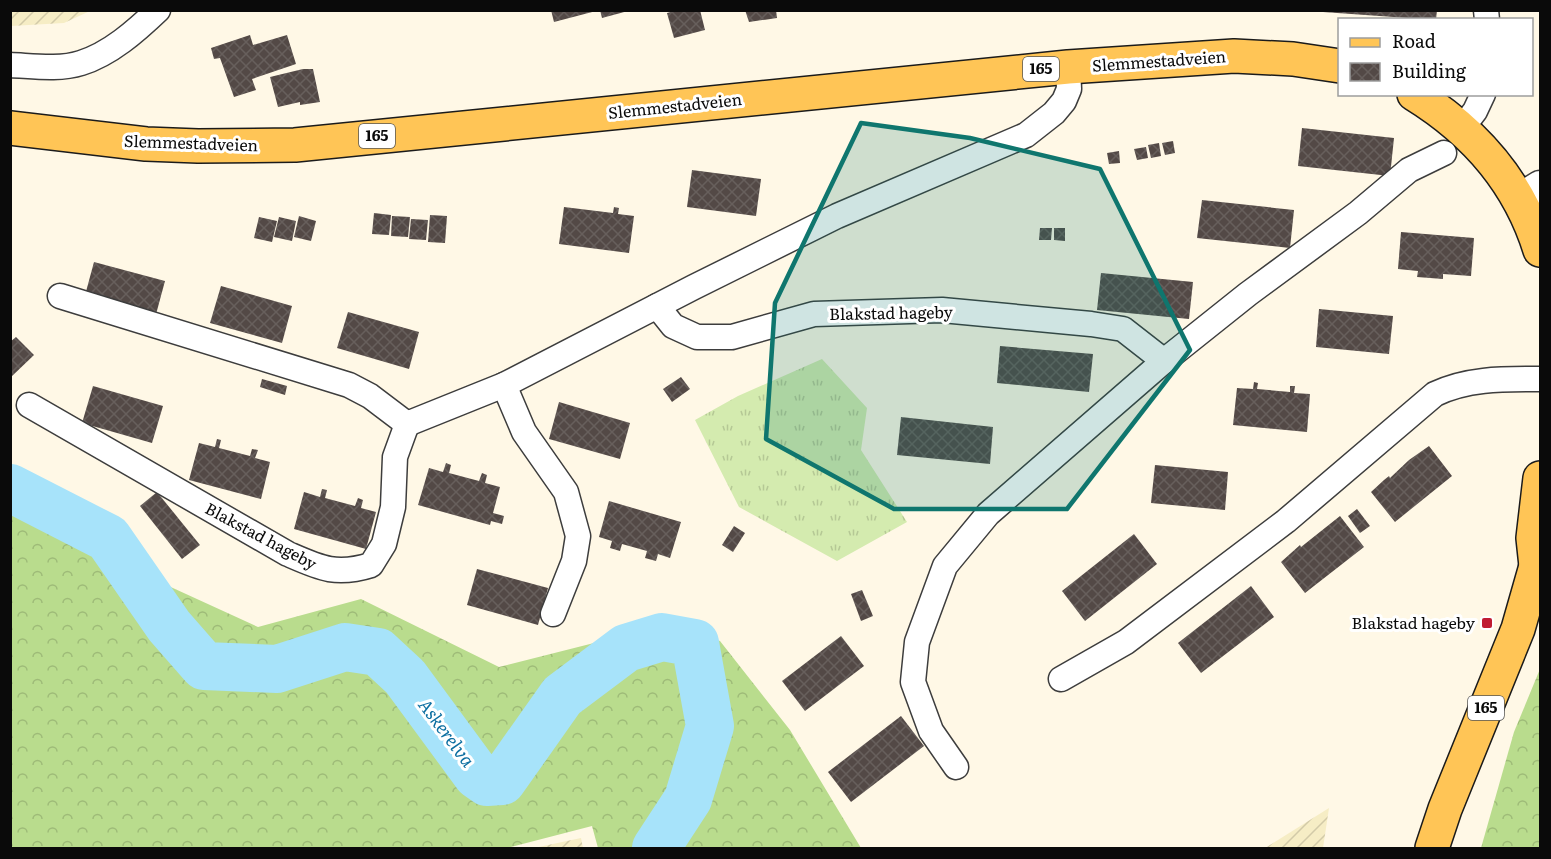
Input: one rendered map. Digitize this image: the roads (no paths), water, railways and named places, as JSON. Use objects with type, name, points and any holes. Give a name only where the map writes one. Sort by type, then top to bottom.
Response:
[{"type":"main road","name":"Slemmestadveien","points":[[10,128],[146,144],[296,145],[1068,67],[1234,56],[1293,59],[1338,66]]},
{"type":"main road","points":[[1416,96],[1453,141],[1493,160],[1534,214]]},
{"type":"main road","name":"165","points":[[1432,849],[1445,809],[1518,629],[1538,561],[1533,538],[1540,478]]},
{"type":"street","points":[[10,65],[58,67],[98,56],[128,36],[158,10]]},
{"type":"street","points":[[60,296],[349,385],[370,396],[407,424],[504,385],[837,216],[1026,135],[1054,113],[1064,101],[1069,89],[1068,67]]},
{"type":"street","points":[[956,767],[931,731],[913,682],[916,642],[945,566],[988,513],[1164,361],[1248,294],[1358,213],[1409,170],[1453,141],[1483,96]]},
{"type":"street","name":"Blakstad hageby","points":[[657,306],[672,326],[697,337],[732,337],[814,314],[942,310],[1091,324],[1123,329],[1164,361]]},
{"type":"street","points":[[1061,679],[1126,642],[1286,521],[1435,394],[1449,387],[1464,384],[1512,379],[1540,379]]},
{"type":"street","points":[[504,385],[524,432],[566,492],[578,536],[574,561],[553,614]]},
{"type":"street","name":"Blakstad hageby","points":[[29,405],[288,554],[321,568],[351,571],[371,565],[384,544],[393,507],[395,457],[407,424]]},
{"type":"waterway","name":"Askerelva","points":[[10,488],[108,538],[169,626],[204,666],[277,669],[345,647],[378,652],[405,677],[477,775],[487,782],[502,781],[562,696],[626,648],[662,637],[695,643],[710,726],[688,799],[656,848]]},
{"type":"place","name":"Blakstad hageby","points":[[1487,623]]}]
